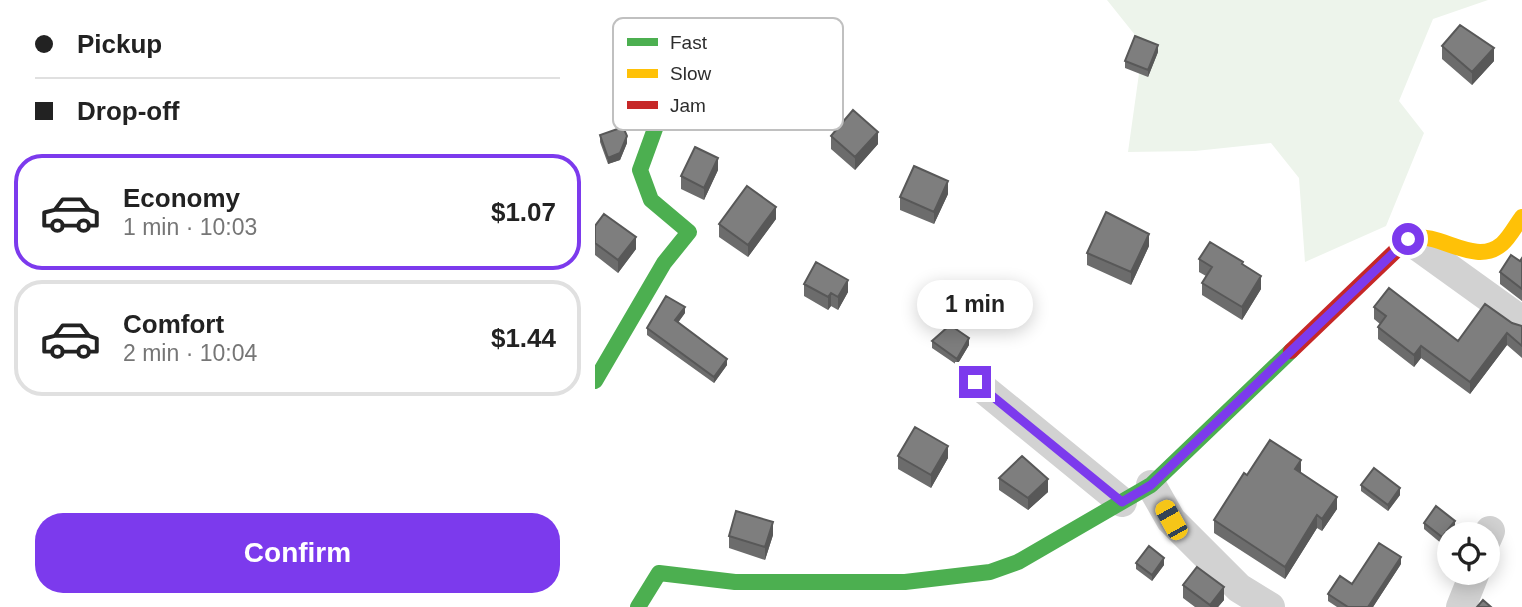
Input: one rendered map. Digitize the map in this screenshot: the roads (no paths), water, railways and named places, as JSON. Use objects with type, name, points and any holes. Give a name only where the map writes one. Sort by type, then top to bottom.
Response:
[{"type":"street","points":[[595,381],[664,263],[689,232],[651,200],[640,170],[655,130]]},
{"type":"street","points":[[638,607],[659,573],[735,582],[905,582],[990,572],[1018,562],[1151,485],[1408,239],[1422,236],[1466,250],[1487,252],[1502,244],[1522,217]]},
{"type":"street","points":[[1408,239],[1522,321]]},
{"type":"street","points":[[975,382],[1122,502]]},
{"type":"street","points":[[1151,485],[1171,520],[1239,587],[1270,607]]},
{"type":"street","points":[[1461,607],[1470,585]]}]
